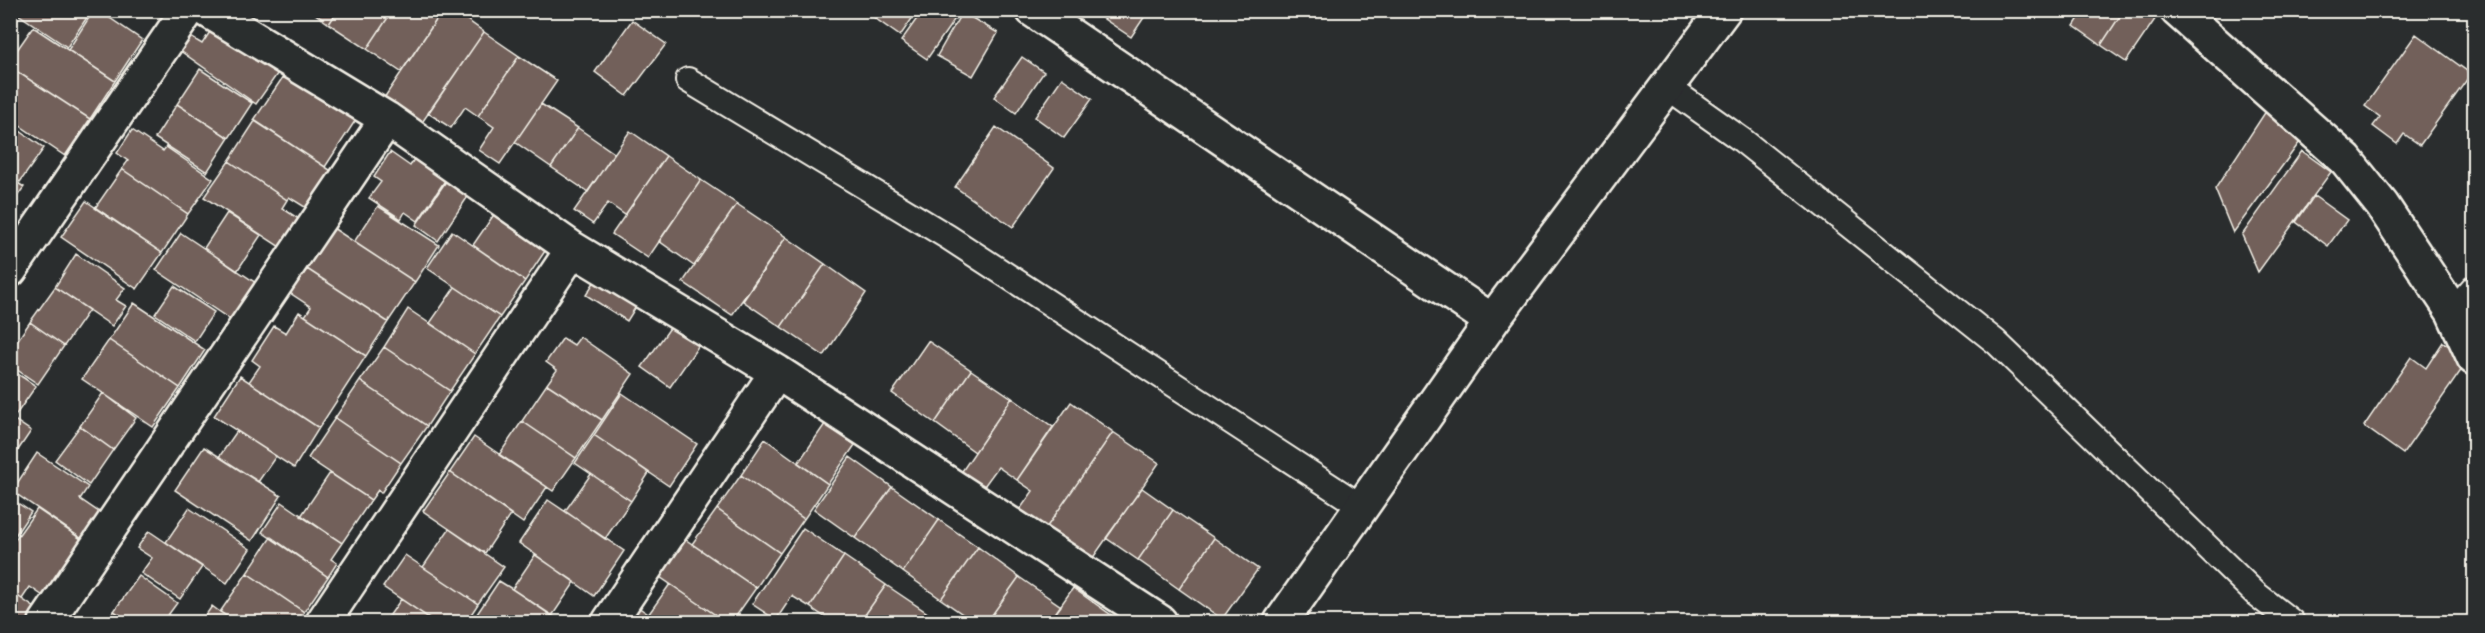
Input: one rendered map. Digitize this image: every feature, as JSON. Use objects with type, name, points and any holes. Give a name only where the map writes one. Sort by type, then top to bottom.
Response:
[{"type":"street","points":[[10,270],[188,10]]},
{"type":"street","points":[[207,10],[387,119],[573,249],[777,372],[1160,622]]},
{"type":"street","points":[[1033,10],[1492,321]]},
{"type":"street","points":[[1281,622],[1492,321],[1724,10]]},
{"type":"street","points":[[2177,10],[2346,160],[2464,300],[2475,358]]},
{"type":"street","points":[[46,622],[387,119]]},
{"type":"street","points":[[323,622],[573,249]]},
{"type":"street","points":[[609,622],[777,372]]},
{"type":"lane","points":[[688,80],[948,237],[1362,507]]},
{"type":"lane","points":[[1666,86],[1742,140],[1996,342],[2256,594],[2292,622]]},
{"type":"building","points":[[12,10],[92,10],[67,47]]},
{"type":"building","points":[[94,10],[98,10],[142,40],[115,81],[68,50]]},
{"type":"building","points":[[310,10],[338,10],[329,24]]},
{"type":"building","points":[[338,10],[393,10],[367,49],[329,24]]},
{"type":"building","points":[[393,10],[443,10],[401,72],[367,49]]},
{"type":"building","points":[[443,10],[453,10],[484,32],[421,124],[384,98]]},
{"type":"building","points":[[871,10],[918,10],[900,36],[869,14]]},
{"type":"building","points":[[923,10],[961,10],[927,59],[901,41]]},
{"type":"building","points":[[1093,10],[1110,10],[1104,19]]},
{"type":"building","points":[[1110,10],[1149,10],[1131,37],[1104,19]]},
{"type":"building","points":[[2084,10],[2124,10],[2101,45],[2074,26]]},
{"type":"building","points":[[2124,10],[2152,10],[2158,15],[2126,62],[2101,45]]},
{"type":"building","points":[[962,12],[998,33],[973,76],[937,56]]},
{"type":"building","points":[[632,20],[666,44],[627,96],[595,72]]},
{"type":"building","points":[[215,24],[280,70],[256,104],[179,50],[189,36],[202,44]]},
{"type":"building","points":[[33,27],[115,81],[90,119],[10,67],[10,60]]},
{"type":"building","points":[[484,32],[519,56],[478,116],[465,107],[451,128],[428,113]]},
{"type":"building","points":[[2416,34],[2471,74],[2420,145],[2404,134],[2397,144],[2373,126],[2380,117],[2365,106]]},
{"type":"building","points":[[519,56],[557,81],[500,164],[479,150],[494,127],[478,116]]},
{"type":"building","points":[[1022,57],[1044,72],[1016,113],[994,97]]},
{"type":"building","points":[[10,67],[90,119],[65,156],[10,119]]},
{"type":"building","points":[[200,69],[252,103],[229,138],[177,104]]},
{"type":"building","points":[[287,71],[357,118],[325,167],[254,120]]},
{"type":"building","points":[[1062,78],[1092,99],[1064,138],[1035,117]]},
{"type":"building","points":[[177,104],[229,138],[207,172],[155,138]]},
{"type":"building","points":[[541,104],[578,128],[551,167],[515,142]]},
{"type":"building","points":[[2268,108],[2305,135],[2233,233],[2215,189]]},
{"type":"building","points":[[255,121],[333,172],[308,209],[289,197],[287,200],[229,161]]},
{"type":"building","points":[[10,124],[44,148],[20,182],[10,175]]},
{"type":"building","points":[[996,127],[1054,168],[1013,227],[955,187]]},
{"type":"building","points":[[578,128],[614,153],[588,192],[551,167]]},
{"type":"building","points":[[132,130],[163,151],[166,147],[213,179],[188,214],[122,169],[128,161],[117,153]]},
{"type":"building","points":[[630,131],[666,156],[625,215],[608,203],[593,224],[574,211]]},
{"type":"building","points":[[2302,151],[2331,172],[2258,272],[2242,235]]},
{"type":"building","points":[[390,152],[410,166],[414,159],[446,179],[418,221],[405,212],[401,219],[369,198],[381,182],[374,177]]},
{"type":"building","points":[[666,156],[701,180],[648,258],[612,234]]},
{"type":"building","points":[[229,161],[287,200],[282,208],[302,221],[283,249],[204,197]]},
{"type":"building","points":[[122,169],[188,214],[162,253],[95,208]]},
{"type":"building","points":[[449,177],[471,192],[438,241],[416,225]]},
{"type":"building","points":[[10,178],[24,187],[10,206]]},
{"type":"building","points":[[701,180],[737,204],[694,266],[659,241]]},
{"type":"building","points":[[2314,196],[2347,220],[2328,246],[2296,222]]},
{"type":"building","points":[[86,201],[162,253],[137,289],[61,237]]},
{"type":"building","points":[[737,204],[786,237],[732,315],[683,282]]},
{"type":"building","points":[[378,206],[439,245],[415,282],[354,242]]},
{"type":"building","points":[[227,213],[261,235],[237,271],[204,248]]},
{"type":"building","points":[[495,213],[547,248],[525,281],[473,245]]},
{"type":"building","points":[[333,228],[415,282],[388,322],[307,269]]},
{"type":"building","points":[[452,231],[525,281],[500,317],[427,268]]},
{"type":"building","points":[[181,233],[256,283],[231,320],[156,270]]},
{"type":"building","points":[[786,237],[825,264],[781,327],[743,301]]},
{"type":"building","points":[[76,254],[125,288],[116,300],[126,306],[112,326],[55,287]]},
{"type":"building","points":[[825,264],[866,293],[824,356],[781,327]]},
{"type":"building","points":[[307,269],[388,322],[366,356],[305,316],[311,307],[290,293]]},
{"type":"building","points":[[601,271],[642,297],[627,321],[586,295]]},
{"type":"building","points":[[174,286],[214,312],[195,341],[155,314]]},
{"type":"building","points":[[55,287],[89,310],[64,346],[30,322]]},
{"type":"building","points":[[455,287],[500,317],[475,354],[430,323]]},
{"type":"building","points":[[134,303],[205,350],[180,388],[109,340]]},
{"type":"building","points":[[408,309],[475,354],[450,391],[384,347]]},
{"type":"building","points":[[299,312],[366,356],[319,428],[249,382],[260,366],[252,360],[274,326],[286,333]]},
{"type":"building","points":[[30,322],[64,346],[38,384],[10,365],[10,351]]},
{"type":"building","points":[[672,325],[699,345],[670,387],[642,367]]},
{"type":"building","points":[[580,337],[633,374],[602,420],[547,384],[557,370],[546,362],[563,338],[574,345]]},
{"type":"building","points":[[109,340],[180,388],[153,427],[82,379]]},
{"type":"building","points":[[928,341],[971,370],[935,423],[892,393]]},
{"type":"building","points":[[2443,342],[2469,359],[2403,454],[2364,426],[2411,357],[2426,368]]},
{"type":"building","points":[[384,347],[450,391],[427,426],[360,381]]},
{"type":"building","points":[[10,369],[36,386],[13,419],[10,417]]},
{"type":"building","points":[[971,370],[1012,398],[975,452],[935,423]]},
{"type":"building","points":[[240,376],[319,428],[294,468],[214,416]]},
{"type":"building","points":[[360,381],[427,426],[401,463],[335,418]]},
{"type":"building","points":[[547,384],[602,420],[576,458],[522,421]]},
{"type":"building","points":[[103,393],[136,418],[113,450],[80,426]]},
{"type":"building","points":[[622,393],[697,444],[669,486],[594,435]]},
{"type":"building","points":[[1012,398],[1053,427],[1017,480],[998,467],[982,489],[960,474]]},
{"type":"building","points":[[1071,402],[1113,432],[1044,531],[1018,512],[1033,491],[1017,480]]},
{"type":"building","points":[[10,417],[31,431],[10,462]]},
{"type":"building","points":[[335,418],[401,463],[381,493],[378,490],[371,500],[308,458]]},
{"type":"building","points":[[522,421],[576,458],[553,491],[499,455]]},
{"type":"building","points":[[825,424],[855,445],[828,484],[798,463]]},
{"type":"building","points":[[80,426],[113,450],[89,485],[55,460]]},
{"type":"building","points":[[237,431],[276,456],[258,482],[219,457]]},
{"type":"building","points":[[1113,432],[1159,463],[1090,562],[1044,531]]},
{"type":"building","points":[[594,435],[649,473],[631,501],[575,463]]},
{"type":"building","points":[[474,437],[547,487],[523,523],[450,472]]},
{"type":"building","points":[[765,439],[828,484],[804,519],[741,475]]},
{"type":"building","points":[[204,447],[281,496],[252,541],[175,490]]},
{"type":"building","points":[[37,453],[88,487],[80,499],[112,521],[94,547],[12,491]]},
{"type":"building","points":[[850,457],[892,487],[855,538],[814,509]]},
{"type":"building","points":[[450,472],[511,514],[485,553],[423,511]]},
{"type":"building","points":[[330,473],[371,500],[342,543],[301,516]]},
{"type":"building","points":[[591,474],[631,501],[605,539],[565,511]]},
{"type":"building","points":[[741,475],[804,519],[780,553],[717,509]]},
{"type":"building","points":[[892,487],[939,520],[903,572],[855,538]]},
{"type":"building","points":[[1142,488],[1173,510],[1138,560],[1106,538]]},
{"type":"building","points":[[10,498],[31,512],[10,543]]},
{"type":"building","points":[[548,500],[624,551],[594,596],[519,543]]},
{"type":"building","points":[[282,502],[342,543],[331,559],[337,563],[328,577],[262,532]]},
{"type":"building","points":[[189,508],[250,549],[227,583],[166,542]]},
{"type":"building","points":[[37,509],[88,544],[49,600],[30,587],[22,599],[10,591],[10,547]]},
{"type":"building","points":[[717,509],[780,553],[756,588],[692,544]]},
{"type":"building","points":[[1173,510],[1214,538],[1179,589],[1138,560]]},
{"type":"building","points":[[939,520],[978,547],[941,599],[903,572]]},
{"type":"building","points":[[803,528],[844,556],[810,607],[792,596],[776,620],[752,604]]},
{"type":"building","points":[[449,529],[504,567],[478,604],[423,567]]},
{"type":"building","points":[[149,531],[202,567],[180,599],[141,573],[152,558],[137,548]]},
{"type":"building","points":[[679,535],[756,588],[732,622],[726,622],[654,573]]},
{"type":"building","points":[[271,537],[328,577],[304,612],[247,573]]},
{"type":"building","points":[[1214,538],[1258,569],[1222,619],[1179,589]]},
{"type":"building","points":[[978,547],[1019,577],[987,622],[974,622],[941,599]]},
{"type":"building","points":[[405,555],[478,604],[466,622],[435,622],[383,587]]},
{"type":"building","points":[[535,555],[575,582],[552,616],[512,589]]},
{"type":"building","points":[[844,556],[886,585],[860,622],[832,622],[810,607]]},
{"type":"building","points":[[247,573],[304,612],[297,622],[236,622],[220,612]]},
{"type":"building","points":[[139,576],[177,603],[163,622],[131,622],[114,611]]},
{"type":"building","points":[[1019,577],[1061,606],[1049,622],[987,622]]},
{"type":"building","points":[[499,581],[562,622],[477,622],[473,620]]},
{"type":"building","points":[[670,584],[726,622],[660,622],[648,615]]},
{"type":"building","points":[[886,585],[926,612],[919,622],[860,622]]},
{"type":"building","points":[[1073,588],[1114,617],[1110,622],[1049,622]]},
{"type":"building","points":[[10,591],[38,610],[30,622],[10,622]]},
{"type":"building","points":[[401,599],[435,622],[385,622]]},
{"type":"building","points":[[635,605],[660,622],[624,622]]},
{"type":"building","points":[[212,606],[220,612],[236,622],[201,622]]},
{"type":"building","points":[[114,611],[131,622],[106,622]]},
{"type":"building","points":[[926,612],[941,622],[919,622]]}]
